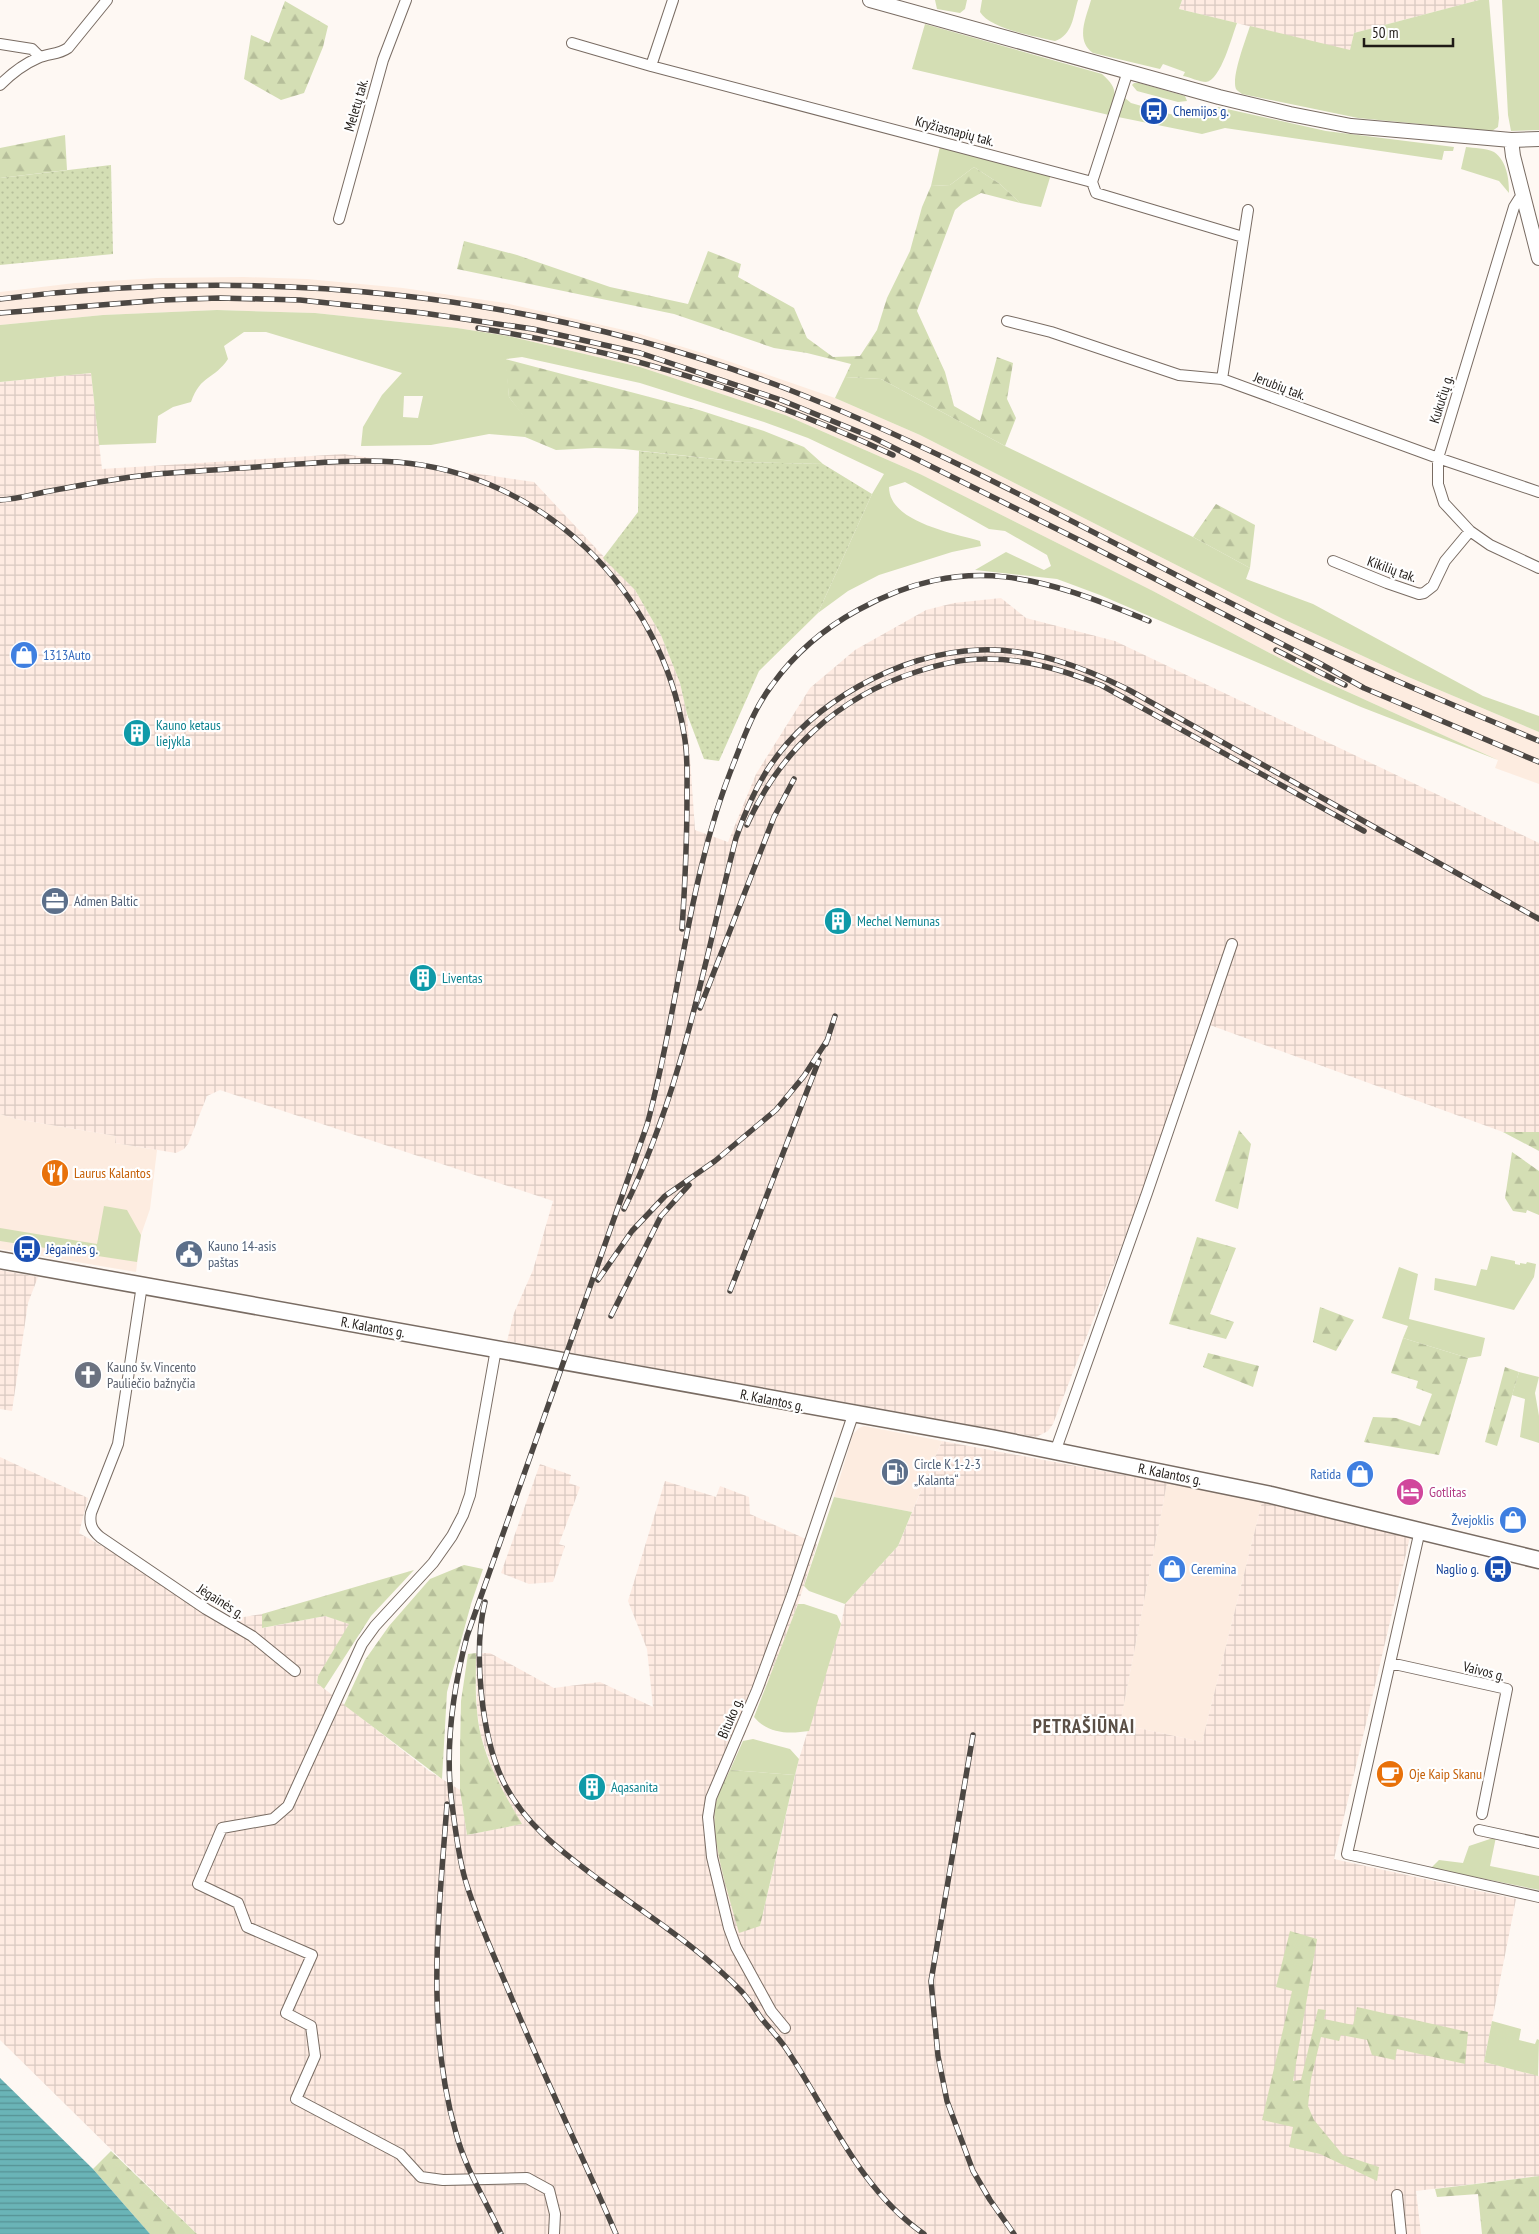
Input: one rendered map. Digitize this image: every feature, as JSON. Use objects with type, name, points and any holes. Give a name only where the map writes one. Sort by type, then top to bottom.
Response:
[{"type":"main road","points":[[870,0],[1242,103],[1351,126],[1442,135],[1539,140]]},
{"type":"main road","points":[[1511,140],[1513,156],[1539,258]]},
{"type":"main road","name":"R. Kalantos g.","points":[[0,1260],[496,1349],[1196,1479],[1420,1530],[1539,1560]]},
{"type":"street","points":[[0,85],[24,66],[40,57],[60,54],[68,48],[107,0]]},
{"type":"street","name":"Meletų tak.","points":[[339,219],[383,60],[406,0]]},
{"type":"street","points":[[651,66],[673,0]]},
{"type":"street","name":"Kryžiasnapių tak.","points":[[572,43],[651,66],[1092,182],[1096,192],[1243,237]]},
{"type":"street","points":[[0,44],[32,49],[40,57]]},
{"type":"street","points":[[1092,182],[1128,72]]},
{"type":"street","name":"Kukučių g.","points":[[1525,198],[1518,199],[1514,207],[1438,458],[1438,484],[1444,503],[1470,531],[1490,545],[1539,568]]},
{"type":"street","points":[[1222,379],[1248,210]]},
{"type":"street","name":"Jerubių tak.","points":[[1007,321],[1051,332],[1180,375],[1222,379],[1438,458],[1539,492]]},
{"type":"street","name":"Kikilių tak.","points":[[1333,562],[1418,594],[1424,593],[1433,586],[1445,561],[1470,531]]},
{"type":"street","points":[[1055,1452],[1147,1193],[1232,944]]},
{"type":"street","name":"Jėgainės g.","points":[[142,1285],[118,1444],[90,1513],[93,1530],[100,1537],[206,1609],[252,1636],[295,1671]]},
{"type":"street","points":[[496,1349],[470,1494],[463,1515],[452,1536],[433,1563],[375,1626],[362,1644],[288,1806],[273,1819],[222,1828],[198,1884],[238,1903],[247,1927],[312,1955],[286,2013],[311,2026],[315,2056],[296,2099],[400,2154],[421,2177],[443,2180],[527,2178],[549,2190],[555,2214],[554,2234]]},
{"type":"street","name":"Bituko g.","points":[[785,2028],[771,2011],[736,1947],[729,1928],[712,1856],[708,1817],[711,1798],[757,1690],[792,1595],[853,1415]]},
{"type":"street","points":[[1420,1530],[1347,1854],[1539,1897]]},
{"type":"street","name":"Vaivos g.","points":[[1390,1663],[1507,1689],[1482,1814]]},
{"type":"street","points":[[1479,1830],[1539,1842]]},
{"type":"street","points":[[1398,2194],[1401,2234]]},
{"type":"shaded area","points":[[1182,0],[1479,0],[1354,33],[1350,51],[1179,9]]},
{"type":"shaded area","points":[[244,277],[307,279],[403,288],[505,303],[637,333],[719,358],[835,398],[920,435],[1283,619],[1406,676],[1539,732],[1539,784],[1495,768],[1498,760],[1317,678],[1153,591],[920,474],[785,415],[640,367],[508,336],[457,328],[315,313],[217,310],[103,315],[0,325],[0,292],[75,283],[157,278]]},
{"type":"shaded area","points":[[91,373],[102,469],[344,454],[534,482],[635,590],[661,635],[680,683],[687,714],[695,830],[728,842],[756,774],[810,688],[855,650],[926,610],[954,603],[1001,598],[1026,618],[1115,641],[1539,843],[1539,1132],[1503,1132],[1207,1024],[1053,1424],[1048,1431],[1036,1437],[507,1341],[514,1313],[533,1270],[553,1201],[220,1090],[207,1096],[188,1144],[184,1149],[176,1153],[115,1143],[116,1136],[16,1119],[0,1114],[0,382]]},
{"type":"shaded area","points":[[0,1114],[16,1119],[116,1136],[115,1143],[157,1150],[150,1209],[141,1235],[136,1272],[0,1249]]},
{"type":"shaded area","points":[[0,1270],[38,1277],[28,1303],[12,1411],[0,1409]]},
{"type":"shaded area","points":[[864,1426],[942,1441],[912,1512],[834,1497],[853,1434]]},
{"type":"shaded area","points":[[942,1441],[1167,1483],[1121,1719],[1129,1726],[1202,1742],[1262,1502],[1410,1537],[1334,1859],[1516,1899],[1484,2062],[1539,2076],[1539,2176],[1416,2191],[1421,2234],[197,2234],[0,2040],[0,1457],[88,1498],[79,1533],[232,1619],[262,1614],[263,1628],[325,1616],[350,1624],[318,1676],[317,1683],[429,1771],[460,1790],[467,1835],[521,1824],[495,1777],[481,1736],[477,1711],[476,1653],[490,1653],[554,1688],[600,1682],[653,1707],[647,1649],[628,1601],[665,1481],[716,1497],[720,1486],[749,1497],[750,1514],[817,1544],[798,1604],[772,1671],[717,1799],[760,1926],[799,1759],[841,1624],[845,1604],[898,1546]]},
{"type":"shaded area","points":[[540,1464],[571,1475],[569,1483],[580,1487],[559,1544],[565,1546],[553,1582],[529,1584],[501,1573]]},
{"type":"shaded area","points":[[1167,1483],[1262,1502],[1202,1742],[1129,1726],[1121,1719]]},
{"type":"green space","points":[[935,0],[967,0],[965,9],[960,13],[937,9]]},
{"type":"green space","points":[[982,0],[1078,0],[1069,30],[1055,41],[1014,31],[993,23],[980,12]]},
{"type":"green space","points":[[1091,0],[1182,0],[1179,9],[1237,23],[1221,66],[1211,79],[1204,82],[1183,76],[1185,72],[1163,64],[1160,69],[1093,53],[1084,42],[1083,35],[1083,28]]},
{"type":"green space","points":[[1479,0],[1489,0],[1499,118],[1498,127],[1492,131],[1358,118],[1242,94],[1236,89],[1237,67],[1250,26],[1350,50],[1354,33]]},
{"type":"green space","points":[[1502,0],[1539,0],[1539,130],[1511,131],[1508,115]]},
{"type":"green space","points":[[285,1],[328,26],[323,47],[304,93],[281,100],[244,79],[251,35],[269,43]]},
{"type":"green space","points":[[925,24],[1102,74],[1114,88],[1114,97],[1109,115],[912,69]]},
{"type":"green space","points":[[1134,83],[1185,96],[1187,101],[1178,102],[1137,91],[1132,85]]},
{"type":"green space","points":[[1125,98],[1131,103],[1177,116],[1187,116],[1218,107],[1326,131],[1454,147],[1453,151],[1444,151],[1442,160],[1225,128],[1202,134],[1118,117]]},
{"type":"green space","points":[[65,135],[67,170],[0,178],[0,148]]},
{"type":"green space","points":[[941,142],[1052,171],[1041,207],[1020,203],[1000,184],[974,167],[950,185],[931,186]]},
{"type":"green space","points":[[1466,147],[1494,152],[1502,160],[1506,171],[1509,193],[1499,181],[1461,169]]},
{"type":"green space","points":[[111,165],[113,254],[0,265],[0,178]]},
{"type":"green space","points":[[974,167],[1000,184],[1020,203],[981,193],[955,210],[917,311],[945,372],[954,406],[980,421],[997,357],[1013,363],[1007,399],[1016,418],[1005,446],[881,379],[845,377],[851,364],[807,353],[774,348],[674,314],[457,269],[464,241],[517,255],[610,287],[688,304],[708,251],[741,264],[738,277],[794,308],[807,338],[833,357],[860,356],[877,330],[887,298],[910,251],[922,207],[931,186],[950,185]]},
{"type":"green space","points":[[217,310],[315,313],[457,328],[508,336],[640,367],[785,415],[920,474],[1153,591],[1317,678],[1498,760],[1361,707],[1100,595],[1057,579],[975,570],[1006,552],[1044,570],[1051,566],[1047,555],[1005,531],[989,529],[905,482],[889,487],[892,499],[899,509],[924,524],[939,530],[980,541],[981,546],[952,552],[879,575],[848,591],[818,613],[872,494],[884,474],[808,438],[764,422],[640,383],[522,357],[506,359],[509,397],[527,420],[525,437],[489,434],[431,445],[361,446],[363,427],[382,395],[402,373],[266,332],[244,332],[224,346],[228,359],[218,371],[199,386],[191,402],[173,407],[158,416],[156,443],[99,445],[91,373],[0,382],[0,325],[103,315]],"holes":[[[404,396],[423,396],[418,418],[403,417]]]},
{"type":"green space","points":[[505,359],[699,410],[764,431],[804,447],[823,464],[742,462],[624,449],[556,450],[525,437],[526,420],[509,397]]},
{"type":"green space","points":[[845,377],[881,379],[1005,446],[1193,537],[1250,568],[1246,579],[1313,604],[1483,696],[1539,716],[1539,732],[1406,676],[1283,619],[920,435],[835,398]]},
{"type":"green space","points":[[639,451],[742,462],[823,464],[872,494],[818,613],[759,671],[719,761],[704,759],[687,714],[680,683],[661,635],[635,590],[603,558],[638,512]]},
{"type":"green space","points":[[1216,504],[1255,525],[1250,568],[1193,537]]},
{"type":"green space","points":[[1239,1130],[1251,1144],[1238,1209],[1215,1201]]},
{"type":"green space","points":[[1503,1132],[1539,1132],[1539,1151]]},
{"type":"green space","points":[[1512,1152],[1539,1171],[1539,1215],[1527,1210],[1526,1213],[1513,1211],[1505,1198]]},
{"type":"green space","points":[[104,1206],[127,1210],[141,1235],[137,1262],[0,1241],[0,1228],[97,1244]]},
{"type":"green space","points":[[1197,1237],[1236,1248],[1210,1314],[1234,1322],[1226,1339],[1169,1324]]},
{"type":"green space","points":[[1491,1256],[1515,1261],[1515,1264],[1520,1265],[1520,1263],[1526,1264],[1527,1262],[1536,1264],[1534,1277],[1514,1310],[1434,1290],[1435,1278],[1476,1286],[1481,1269],[1487,1270]]},
{"type":"green space","points":[[1399,1267],[1418,1274],[1409,1319],[1485,1338],[1481,1356],[1468,1358],[1403,1338],[1408,1326],[1382,1318]]},
{"type":"green space","points":[[1320,1307],[1354,1320],[1336,1351],[1313,1342]]},
{"type":"green space","points":[[1403,1338],[1468,1358],[1439,1455],[1364,1442],[1373,1417],[1396,1418],[1420,1426],[1432,1394],[1416,1388],[1418,1381],[1391,1373]]},
{"type":"green space","points":[[1208,1353],[1259,1366],[1253,1387],[1203,1367]]},
{"type":"green space","points":[[1505,1367],[1519,1372],[1497,1446],[1485,1442]]},
{"type":"green space","points":[[1519,1372],[1539,1377],[1535,1393],[1539,1416],[1539,1443],[1520,1437],[1525,1399],[1512,1395]]},
{"type":"green space","points":[[834,1497],[912,1512],[898,1546],[845,1604],[809,1591],[804,1586]]},
{"type":"green space","points":[[464,1565],[483,1569],[471,1604],[447,1692],[442,1779],[344,1705],[365,1660],[389,1626],[430,1579]]},
{"type":"green space","points":[[414,1570],[371,1616],[324,1689],[317,1683],[318,1676],[349,1624],[325,1616],[262,1628],[262,1614]]},
{"type":"green space","points":[[798,1604],[804,1604],[837,1615],[841,1624],[809,1731],[779,1732],[766,1727],[754,1717]]},
{"type":"green space","points":[[476,1653],[476,1704],[482,1741],[499,1784],[522,1824],[467,1835],[460,1790],[461,1701],[468,1654]]},
{"type":"green space","points":[[753,1739],[790,1749],[799,1759],[795,1775],[730,1770],[743,1741]]},
{"type":"green space","points":[[730,1770],[795,1775],[760,1926],[739,1933],[725,1884],[715,1829],[717,1799]]},
{"type":"green space","points":[[1496,1837],[1490,1866],[1539,1876],[1539,1890],[1431,1868],[1439,1860],[1463,1863],[1469,1846]]},
{"type":"green space","points":[[1290,1931],[1317,1939],[1293,2081],[1301,2080],[1318,2009],[1326,2010],[1324,2019],[1353,2025],[1357,2007],[1468,2032],[1465,2064],[1397,2049],[1395,2060],[1372,2055],[1367,2040],[1341,2035],[1339,2041],[1321,2037],[1311,2079],[1308,2106],[1314,2120],[1343,2155],[1379,2167],[1377,2181],[1320,2154],[1289,2147],[1293,2127],[1262,2120],[1292,1991],[1276,1987]]},
{"type":"green space","points":[[1492,2021],[1521,2029],[1519,2040],[1535,2044],[1537,2039],[1539,2040],[1538,2076],[1484,2062]]},
{"type":"green space","points":[[111,2151],[197,2234],[150,2234],[93,2169]]},
{"type":"green space","points":[[1539,2176],[1539,2234],[1482,2234],[1478,2194],[1437,2197],[1435,2189]]},
{"type":"water","points":[[0,2078],[93,2169],[150,2234],[0,2234]]},
{"type":"railway","points":[[0,299],[99,289],[198,285],[298,287],[396,295],[494,309],[591,329],[687,355],[782,387],[903,438],[1021,495],[1289,632],[1395,680],[1539,741]]},
{"type":"railway","points":[[0,313],[163,300],[219,298],[300,300],[423,313],[533,329],[640,353],[781,400],[874,438],[1085,543],[1364,688],[1539,762]]},
{"type":"railway","points":[[478,328],[584,349],[690,377],[793,413],[893,455]]},
{"type":"railway","points":[[0,500],[157,474],[349,461],[381,461],[451,471],[501,489],[546,516],[587,549],[622,588],[650,633],[671,682],[684,734],[687,757],[686,845],[682,929]]},
{"type":"railway","points":[[616,2234],[525,2029],[475,1910],[463,1871],[455,1829],[449,1768],[451,1724],[457,1679],[467,1636],[647,1125],[668,1033],[695,895],[719,804],[739,750],[760,702],[790,662],[810,643],[845,617],[897,591],[935,580],[970,576],[1005,577],[1039,583],[1074,593],[1149,621]]},
{"type":"railway","points":[[624,1209],[644,1165],[676,1073],[690,1026],[736,838],[757,788],[784,747],[806,724],[831,704],[859,686],[888,672],[918,661],[949,653],[1000,650],[1038,656],[1094,674],[1129,690],[1539,919]]},
{"type":"railway","points":[[1276,650],[1345,685]]},
{"type":"railway","points":[[747,825],[776,773],[794,751],[815,730],[861,696],[888,683],[932,667],[966,660],[998,659],[1043,666],[1101,685],[1364,831]]},
{"type":"railway","points":[[700,1008],[774,817],[794,779]]},
{"type":"railway","points":[[826,1044],[835,1016]]},
{"type":"railway","points":[[598,1280],[632,1231],[665,1196],[715,1161],[776,1110],[804,1076],[828,1039]]},
{"type":"railway","points":[[730,1291],[819,1060]]},
{"type":"railway","points":[[611,1316],[661,1216],[689,1185]]},
{"type":"railway","points":[[485,1602],[481,1622],[480,1644],[481,1693],[484,1717],[495,1762],[503,1781],[522,1811],[544,1836],[570,1858],[691,1946],[742,1992],[786,2048],[864,2174],[882,2196],[924,2234]]},
{"type":"railway","points":[[973,1735],[931,1981],[938,2056],[947,2101],[973,2171],[990,2200],[1014,2234]]},
{"type":"railway","points":[[447,1804],[438,1928],[437,2011],[440,2052],[446,2093],[460,2146],[470,2172],[501,2234]]},
{"type":"place","name":"Chemijos g.","points":[[1154,111]]},
{"type":"place","name":"1313Auto","points":[[24,655]]},
{"type":"place","name":"Kauno ketaus liejykla","points":[[137,733]]},
{"type":"place","name":"Admen Baltic","points":[[55,901]]},
{"type":"place","name":"Mechel Nemunas","points":[[838,921]]},
{"type":"place","name":"Liventas","points":[[423,978]]},
{"type":"place","name":"Laurus Kalantos","points":[[55,1173]]},
{"type":"place","name":"Jėgainės g.","points":[[27,1249]]},
{"type":"place","name":"Kauno 14-asis paštas","points":[[189,1254]]},
{"type":"place","name":"Kauno šv. Vincento Pauliečio bažnyčia","points":[[88,1375]]},
{"type":"place","name":"Circle K 1-2-3 „Kalanta“","points":[[895,1472]]},
{"type":"place","name":"Ratida","points":[[1360,1474]]},
{"type":"place","name":"Gotlitas","points":[[1410,1492]]},
{"type":"place","name":"Žvejoklis","points":[[1513,1520]]},
{"type":"place","name":"Ceremina","points":[[1172,1569]]},
{"type":"place","name":"Naglio g.","points":[[1498,1569]]},
{"type":"place","name":"Oje Kaip Skanu","points":[[1390,1774]]},
{"type":"place","name":"Aqasanita","points":[[592,1787]]},
{"type":"district","name":"PETRAŠIŪNAI","points":[[1084,1726]]}]
